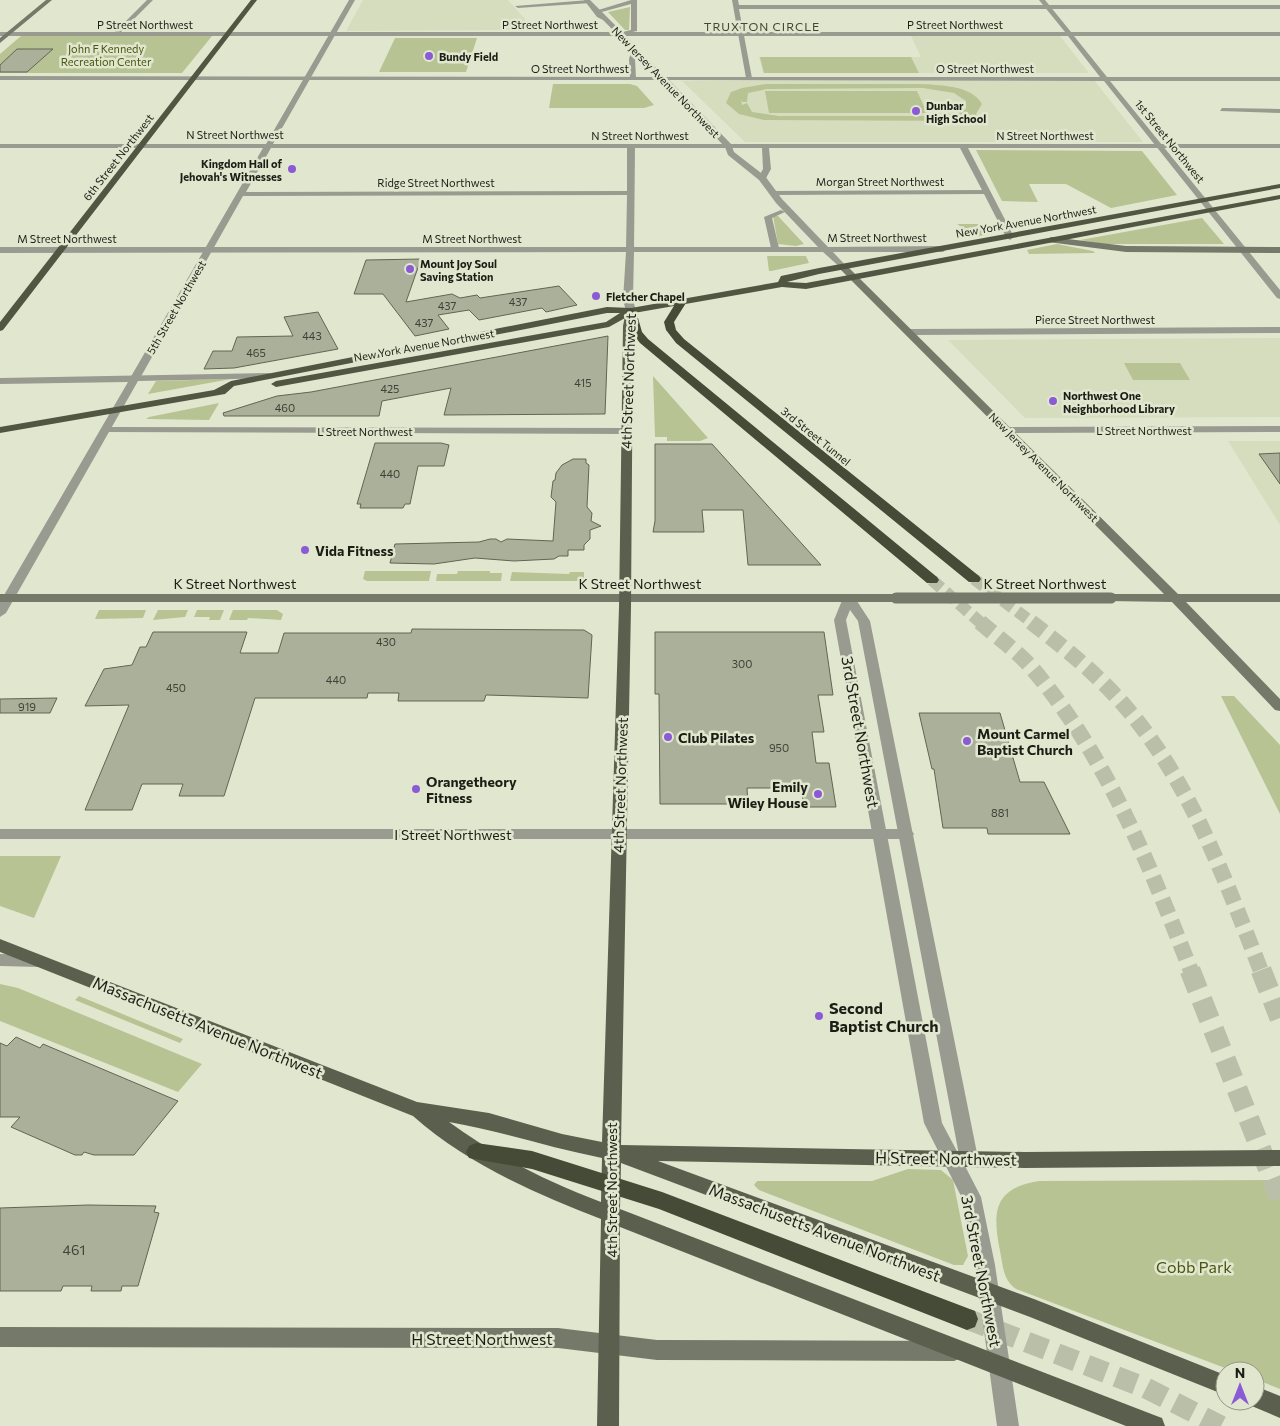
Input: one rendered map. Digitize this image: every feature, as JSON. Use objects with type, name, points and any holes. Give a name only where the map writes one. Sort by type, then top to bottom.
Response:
[{"type":"highway","name":"6th Street Northwest","points":[[0,328],[254,0]]},
{"type":"highway","name":"New York Avenue Northwest","points":[[782,284],[784,278],[844,266],[1280,186]]},
{"type":"highway","name":"New York Avenue Northwest","points":[[218,391],[231,384],[269,376],[528,327],[607,310],[631,311],[782,284],[806,286],[1280,197]]},
{"type":"highway","name":"3rd Street Tunnel","points":[[681,303],[670,315],[668,322],[668,327],[680,342],[974,579]]},
{"type":"highway","name":"New York Avenue Northwest","points":[[0,430],[218,391],[235,391],[336,374],[609,324],[631,311]]},
{"type":"highway","points":[[631,311],[637,333],[644,341],[932,580]]},
{"type":"highway","points":[[476,1152],[532,1160],[662,1201],[967,1318]]},
{"type":"main road","points":[[0,41],[48,0]]},
{"type":"main road","points":[[1051,240],[1120,248],[1280,250]]},
{"type":"main road","name":"New Jersey Avenue Northwest","points":[[844,266],[1175,598],[1280,707]]},
{"type":"main road","name":"4th Street Northwest","points":[[608,1426],[613,1023],[625,599],[628,326],[631,311]]},
{"type":"main road","name":"K Street Northwest","points":[[4,598],[1280,598]]},
{"type":"main road","name":"Massachusetts Avenue Northwest","points":[[0,945],[416,1109],[489,1120],[562,1142],[612,1152],[989,1294],[1034,1309],[1215,1381]]},
{"type":"main road","name":"Massachusetts Avenue Northwest","points":[[416,1109],[476,1152],[515,1174],[561,1195],[1154,1426]]},
{"type":"main road","name":"H Street Northwest","points":[[612,1152],[961,1158],[1280,1158]]},
{"type":"main road","name":"H Street Northwest","points":[[0,1336],[558,1338],[658,1350],[963,1351]]},
{"type":"main road","points":[[1265,1401],[1280,1407]]},
{"type":"street","points":[[116,34],[150,0]]},
{"type":"street","name":"5th Street Northwest","points":[[0,613],[4,598],[105,430],[352,0]]},
{"type":"street","name":"1st Street Northwest","points":[[1042,0],[1280,296]]},
{"type":"street","points":[[518,6],[588,1]]},
{"type":"street","name":"New Jersey Avenue Northwest","points":[[588,1],[599,12],[599,16],[605,18],[728,146],[731,153],[740,158],[762,178],[805,229],[844,266]]},
{"type":"street","points":[[599,12],[634,1],[634,31],[620,34]]},
{"type":"street","points":[[749,78],[735,3],[1048,7],[1280,7]]},
{"type":"street","name":"P Street Northwest","points":[[0,34],[1280,34]]},
{"type":"street","points":[[633,78],[632,58],[635,49]]},
{"type":"street","name":"O Street Northwest","points":[[0,78],[1280,79]]},
{"type":"street","points":[[1222,110],[1280,110]]},
{"type":"street","name":"N Street Northwest","points":[[0,146],[1280,146]]},
{"type":"street","name":"4th Street Northwest","points":[[631,311],[628,300],[632,146]]},
{"type":"street","points":[[762,178],[767,169],[764,146]]},
{"type":"street","points":[[963,146],[1010,237]]},
{"type":"street","name":"New Jersey Avenue Northwest","points":[[762,178],[767,196],[798,228],[805,229]]},
{"type":"street","name":"Morgan Street Northwest","points":[[774,192],[987,192]]},
{"type":"street","name":"Ridge Street Northwest","points":[[241,194],[630,193]]},
{"type":"street","points":[[775,248],[768,217],[781,212]]},
{"type":"street","name":"M Street Northwest","points":[[0,250],[944,249]]},
{"type":"street","name":"Pierce Street Northwest","points":[[910,332],[1280,330]]},
{"type":"street","points":[[0,381],[269,376]]},
{"type":"street","name":"L Street Northwest","points":[[1008,430],[1280,429]]},
{"type":"street","name":"L Street Northwest","points":[[105,430],[626,431]]},
{"type":"street","name":"3rd Street Northwest","points":[[849,598],[840,620],[933,1123],[961,1158]]},
{"type":"street","name":"3rd Street Northwest","points":[[849,598],[864,621],[906,834],[961,1158],[971,1196],[989,1294],[1008,1426]]},
{"type":"street","name":"I Street Northwest","points":[[0,834],[906,834]]},
{"type":"street","points":[[0,960],[40,961]]},
{"type":"shaded area","points":[[363,0],[508,0],[525,19],[524,30],[346,31]]},
{"type":"shaded area","points":[[911,36],[1060,36],[1089,73],[763,73],[759,57],[921,57]]},
{"type":"shaded area","name":"Dunbar High School","points":[[1094,80],[1143,142],[745,142],[682,81]]},
{"type":"shaded area","points":[[1280,338],[1280,417],[1025,418],[948,340]]},
{"type":"shaded area","points":[[1228,441],[1280,441],[1280,525]]},
{"type":"green space","points":[[630,7],[629,30],[625,30],[608,12]]},
{"type":"green space","name":"John F Kennedy Recreation Center","points":[[21,36],[212,36],[182,73],[0,73],[0,54]]},
{"type":"green space","name":"Bundy Field","points":[[395,38],[477,38],[466,72],[379,72]]},
{"type":"green space","points":[[760,57],[911,57],[919,73],[764,73]]},
{"type":"green space","points":[[553,84],[630,84],[637,86],[654,105],[644,108],[549,108]]},
{"type":"green space","points":[[766,84],[919,84],[954,87],[971,93],[982,104],[976,114],[980,121],[764,120],[739,114],[726,103],[731,92]],"holes":[[[923,88],[954,93],[966,101],[966,109],[958,113],[941,116],[779,116],[752,112],[747,103],[742,105],[741,99],[742,102],[747,102],[748,93],[767,89]]]},
{"type":"green space","points":[[765,91],[917,91],[927,113],[769,113]]},
{"type":"green space","points":[[976,150],[1142,151],[1177,195],[1111,208],[1066,184],[1029,184],[1038,202],[1002,201]]},
{"type":"green space","points":[[773,216],[778,216],[804,244],[796,246],[778,244]]},
{"type":"green space","points":[[1202,218],[1224,244],[1103,244],[1080,240]]},
{"type":"green space","points":[[957,224],[989,224],[992,233],[976,237]]},
{"type":"green space","points":[[1057,244],[1095,253],[1029,254],[1027,250]]},
{"type":"green space","points":[[767,256],[806,256],[809,263],[769,271]]},
{"type":"green space","points":[[1124,363],[1180,363],[1190,380],[1133,380]]},
{"type":"green space","points":[[653,376],[708,438],[700,441],[667,441],[667,437],[655,437]]},
{"type":"green space","points":[[231,379],[148,394],[156,381]]},
{"type":"green space","points":[[219,403],[209,420],[146,419],[149,417]]},
{"type":"green space","points":[[365,571],[431,571],[429,581],[367,581],[363,579]]},
{"type":"green space","points":[[458,571],[502,573],[501,581],[436,581],[437,574],[457,574]]},
{"type":"green space","points":[[512,572],[569,574],[570,572],[584,572],[584,581],[510,581]]},
{"type":"green space","points":[[99,610],[146,610],[143,618],[95,619]]},
{"type":"green space","points":[[158,610],[188,610],[185,617],[153,620]]},
{"type":"green space","points":[[197,610],[224,610],[220,620],[209,620],[210,617],[194,617]]},
{"type":"green space","points":[[233,610],[277,610],[283,614],[281,620],[248,618],[247,620],[229,620]]},
{"type":"green space","points":[[1221,696],[1234,696],[1280,745],[1280,814]]},
{"type":"green space","points":[[0,856],[61,856],[34,918],[0,906]]},
{"type":"green space","points":[[0,984],[18,988],[202,1064],[178,1092],[0,1021]]},
{"type":"green space","points":[[79,996],[183,1039],[180,1043],[75,1000]]},
{"type":"green space","points":[[908,1169],[941,1170],[953,1180],[968,1256],[963,1265],[954,1265],[759,1190],[754,1185],[757,1181],[872,1181]]},
{"type":"green space","name":"Cobb Park","points":[[1280,1180],[1280,1389],[1265,1383],[1265,1361],[1215,1361],[1215,1364],[1016,1289],[1008,1281],[1004,1272],[996,1224],[997,1213],[1005,1196],[1013,1189],[1024,1184],[1039,1181]]},
{"type":"building","points":[[17,49],[53,49],[27,72],[0,72],[0,65]]},
{"type":"building","points":[[421,259],[406,302],[452,294],[460,298],[477,295],[480,298],[559,286],[577,305],[546,312],[542,308],[479,320],[469,310],[438,315],[449,329],[415,336],[383,294],[354,294],[366,260]]},
{"type":"building","points":[[318,312],[338,349],[234,368],[204,369],[213,351],[232,351],[237,337],[293,336],[284,317]]},
{"type":"building","points":[[608,336],[605,414],[444,415],[451,388],[382,401],[379,416],[224,416],[223,413],[277,396],[311,392]]},
{"type":"building","points":[[375,443],[441,443],[449,445],[444,466],[418,466],[410,504],[405,504],[403,508],[360,508],[361,504],[357,504]]},
{"type":"building","points":[[655,444],[712,444],[821,565],[748,565],[743,510],[702,510],[704,532],[653,532],[655,521]]},
{"type":"building","points":[[1280,453],[1280,484],[1259,454]]},
{"type":"building","points":[[573,459],[586,459],[586,463],[589,465],[587,507],[592,513],[591,521],[601,526],[590,530],[590,539],[584,545],[584,550],[568,550],[568,556],[559,556],[554,559],[514,561],[475,558],[434,564],[390,563],[395,544],[479,542],[490,539],[496,539],[501,542],[507,539],[553,541],[556,502],[551,497],[553,481],[562,465]]},
{"type":"building","points":[[412,629],[584,630],[592,635],[588,698],[486,695],[484,701],[398,701],[399,693],[368,693],[367,698],[255,698],[224,796],[179,796],[183,784],[142,784],[132,810],[85,810],[129,705],[85,706],[104,669],[132,665],[140,647],[146,647],[153,632],[247,632],[240,653],[278,653],[284,633],[411,633]]},
{"type":"building","points":[[655,632],[824,632],[833,695],[818,695],[824,732],[812,732],[816,763],[829,763],[836,807],[804,807],[801,788],[747,788],[748,804],[660,804],[659,694],[655,694]]},
{"type":"building","points":[[57,698],[50,713],[0,713],[0,699]]},
{"type":"building","points":[[919,713],[1000,713],[1020,782],[1044,782],[1070,834],[988,834],[987,828],[943,828],[934,769],[932,769]]},
{"type":"building","points":[[16,1037],[40,1048],[43,1044],[178,1101],[134,1155],[94,1155],[84,1152],[82,1155],[75,1155],[11,1127],[20,1117],[0,1117],[0,1043],[7,1046]]},
{"type":"building","points":[[88,1205],[156,1206],[154,1212],[159,1213],[138,1286],[122,1286],[121,1291],[91,1291],[92,1286],[63,1286],[61,1291],[0,1291],[0,1208]]},
{"type":"tunnel","points":[[974,579],[1033,623]]},
{"type":"tunnel","points":[[932,580],[981,623]]},
{"type":"tunnel","points":[[980,622],[1031,667],[1058,701],[1082,737],[1124,812],[1159,891],[1191,971]]},
{"type":"tunnel","points":[[1031,622],[1095,675],[1129,711],[1151,740],[1171,771],[1206,836],[1261,971]]},
{"type":"tunnel","points":[[1190,970],[1280,1198]]},
{"type":"tunnel","points":[[1261,970],[1280,1018]]},
{"type":"tunnel","points":[[967,1319],[1146,1388],[1221,1426]]},
{"type":"place","name":"Bundy Field","points":[[429,56]]},
{"type":"place","name":"Dunbar High School","points":[[916,111]]},
{"type":"place","name":"Kingdom Hall of Jehovah's Witnesses","points":[[292,169]]},
{"type":"place","name":"Mount Joy Soul Saving Station","points":[[410,269]]},
{"type":"place","name":"Fletcher Chapel","points":[[596,296]]},
{"type":"place","name":"Northwest One Neighborhood Library","points":[[1053,401]]},
{"type":"place","name":"Vida Fitness","points":[[305,550]]},
{"type":"place","name":"Club Pilates","points":[[668,737]]},
{"type":"place","name":"Mount Carmel Baptist Church","points":[[967,741]]},
{"type":"place","name":"Orangetheory Fitness","points":[[416,789]]},
{"type":"place","name":"Emily Wiley House","points":[[818,794]]},
{"type":"place","name":"Second Baptist Church","points":[[819,1016]]},
{"type":"district","name":"TRUXTON CIRCLE","points":[[762,26]]}]
